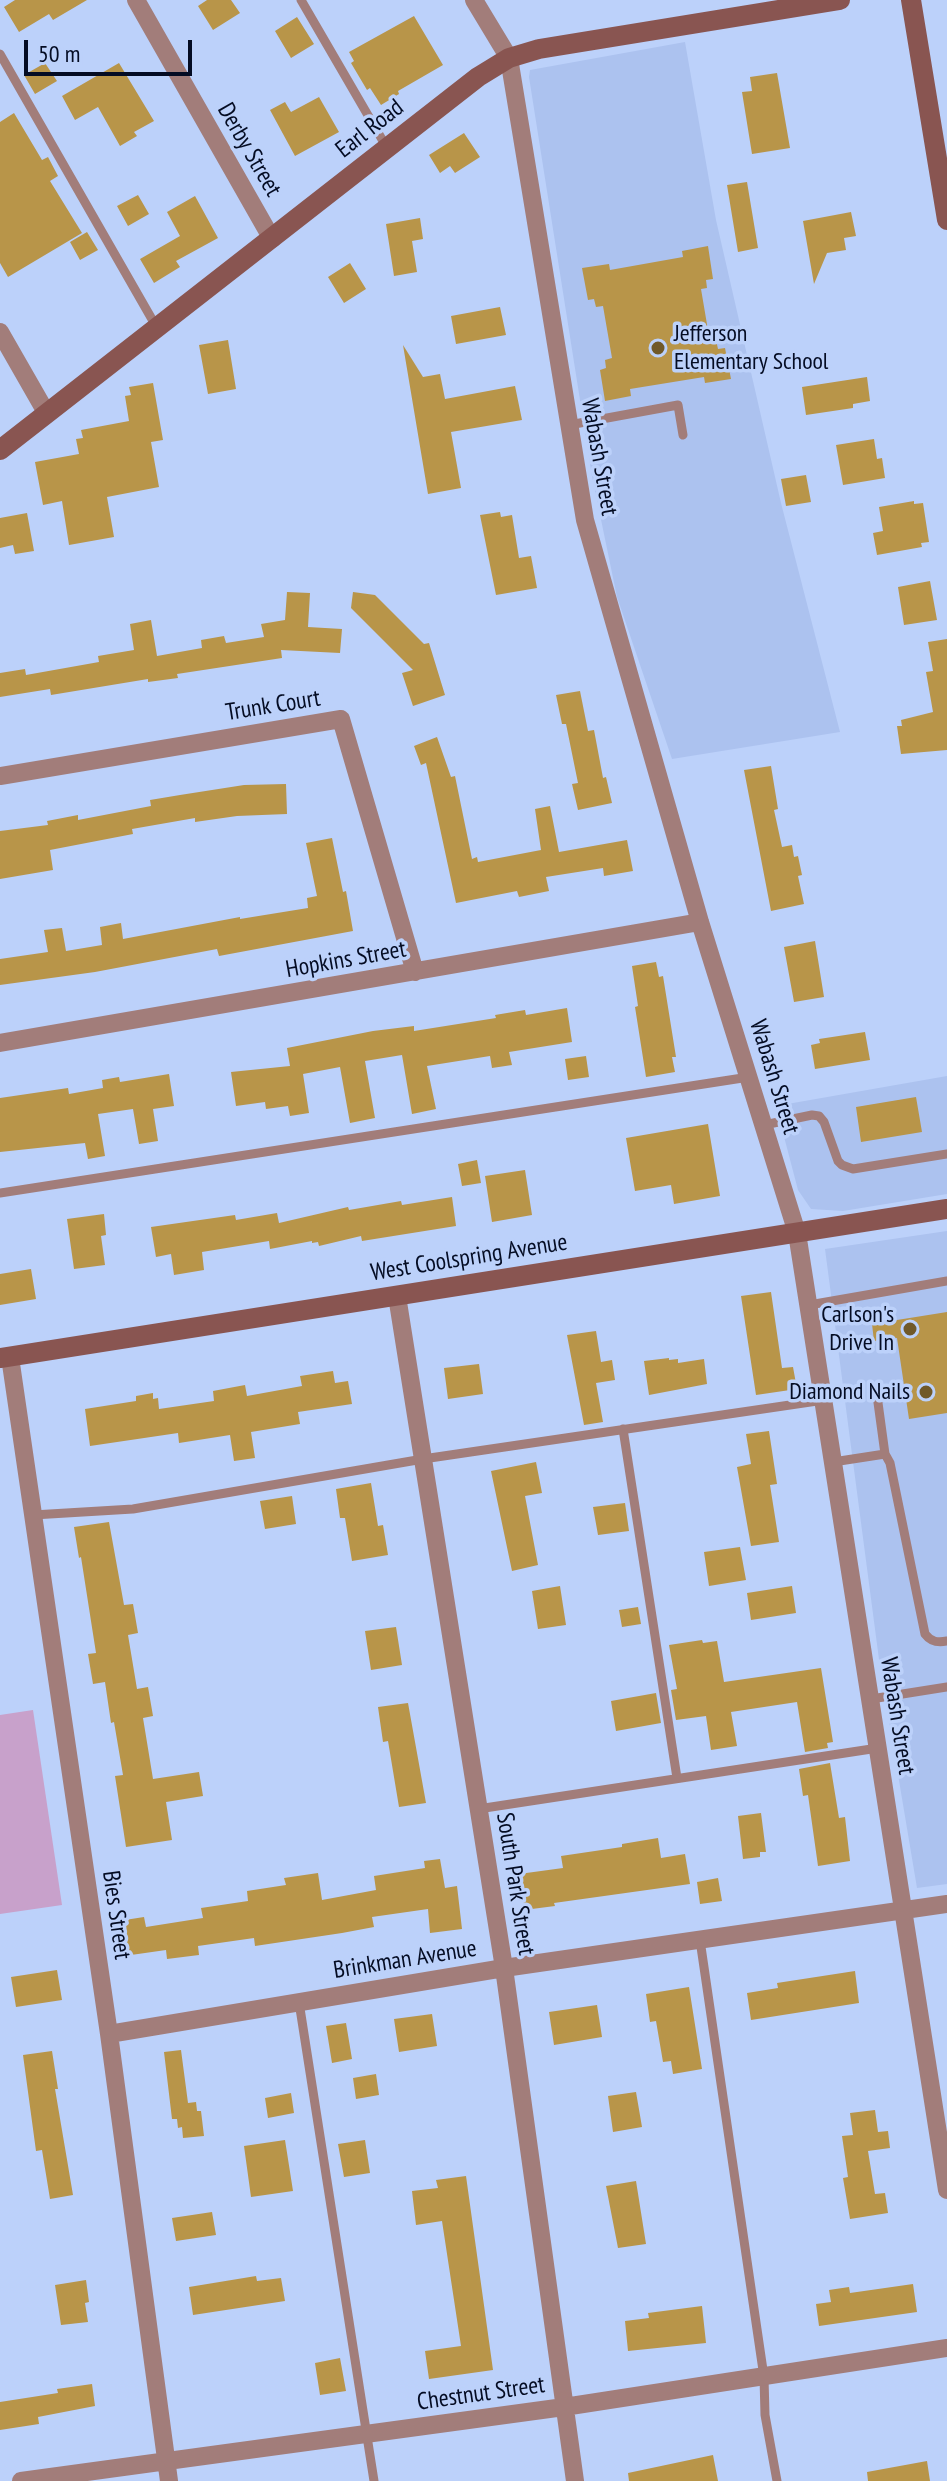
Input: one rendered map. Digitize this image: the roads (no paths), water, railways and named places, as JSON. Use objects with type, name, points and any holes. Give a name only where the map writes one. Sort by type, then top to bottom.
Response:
[{"type":"street","name":"Derby Street","points":[[136,0],[272,239]]},
{"type":"street","name":"Wabash Street","points":[[474,0],[509,58],[585,520],[700,922],[797,1233],[947,2190]]},
{"type":"street","name":"Earl Road","points":[[0,450],[478,77],[509,58],[539,49],[743,8],[840,0]]},
{"type":"street","points":[[911,0],[947,220]]},
{"type":"street","points":[[0,332],[47,414]]},
{"type":"street","name":"Trunk Court","points":[[0,776],[341,719],[415,972]]},
{"type":"street","name":"Hopkins Street","points":[[0,1043],[700,922]]},
{"type":"street","name":"West Coolspring Avenue","points":[[5,1358],[947,1209]]},
{"type":"street","name":"South Park Street","points":[[397,1296],[504,1968],[575,2481]]},
{"type":"street","name":"Bies Street","points":[[5,1358],[33,1515],[109,2034],[168,2472]]},
{"type":"street","name":"Brinkman Avenue","points":[[109,2034],[504,1968],[947,1904]]},
{"type":"street","name":"Chestnut Street","points":[[21,2481],[168,2472],[366,2435],[947,2348]]},
{"type":"lane","points":[[301,0],[387,148]]},
{"type":"lane","points":[[0,54],[157,328]]},
{"type":"lane","points":[[569,425],[678,405],[683,435]]},
{"type":"lane","points":[[0,1193],[749,1077]]},
{"type":"lane","points":[[764,1125],[819,1116],[838,1161],[853,1169],[947,1154]]},
{"type":"lane","points":[[809,1305],[947,1281]]},
{"type":"lane","points":[[876,1388],[885,1454],[890,1463],[925,1634],[939,1643],[947,1641]]},
{"type":"lane","points":[[33,1515],[133,1509],[423,1459],[824,1400]]},
{"type":"lane","points":[[623,1429],[677,1778]]},
{"type":"lane","points":[[833,1462],[885,1454]]},
{"type":"lane","points":[[871,1699],[947,1687]]},
{"type":"lane","points":[[478,1809],[878,1748]]},
{"type":"lane","points":[[700,1940],[764,2377],[765,2415],[777,2481]]},
{"type":"lane","points":[[299,2002],[374,2481]]},
{"type":"place","name":"Jefferson Elementary School","points":[[658,348]]},
{"type":"place","name":"Carlson's Drive In","points":[[910,1329]]},
{"type":"place","name":"Diamond Nails","points":[[926,1392]]}]
